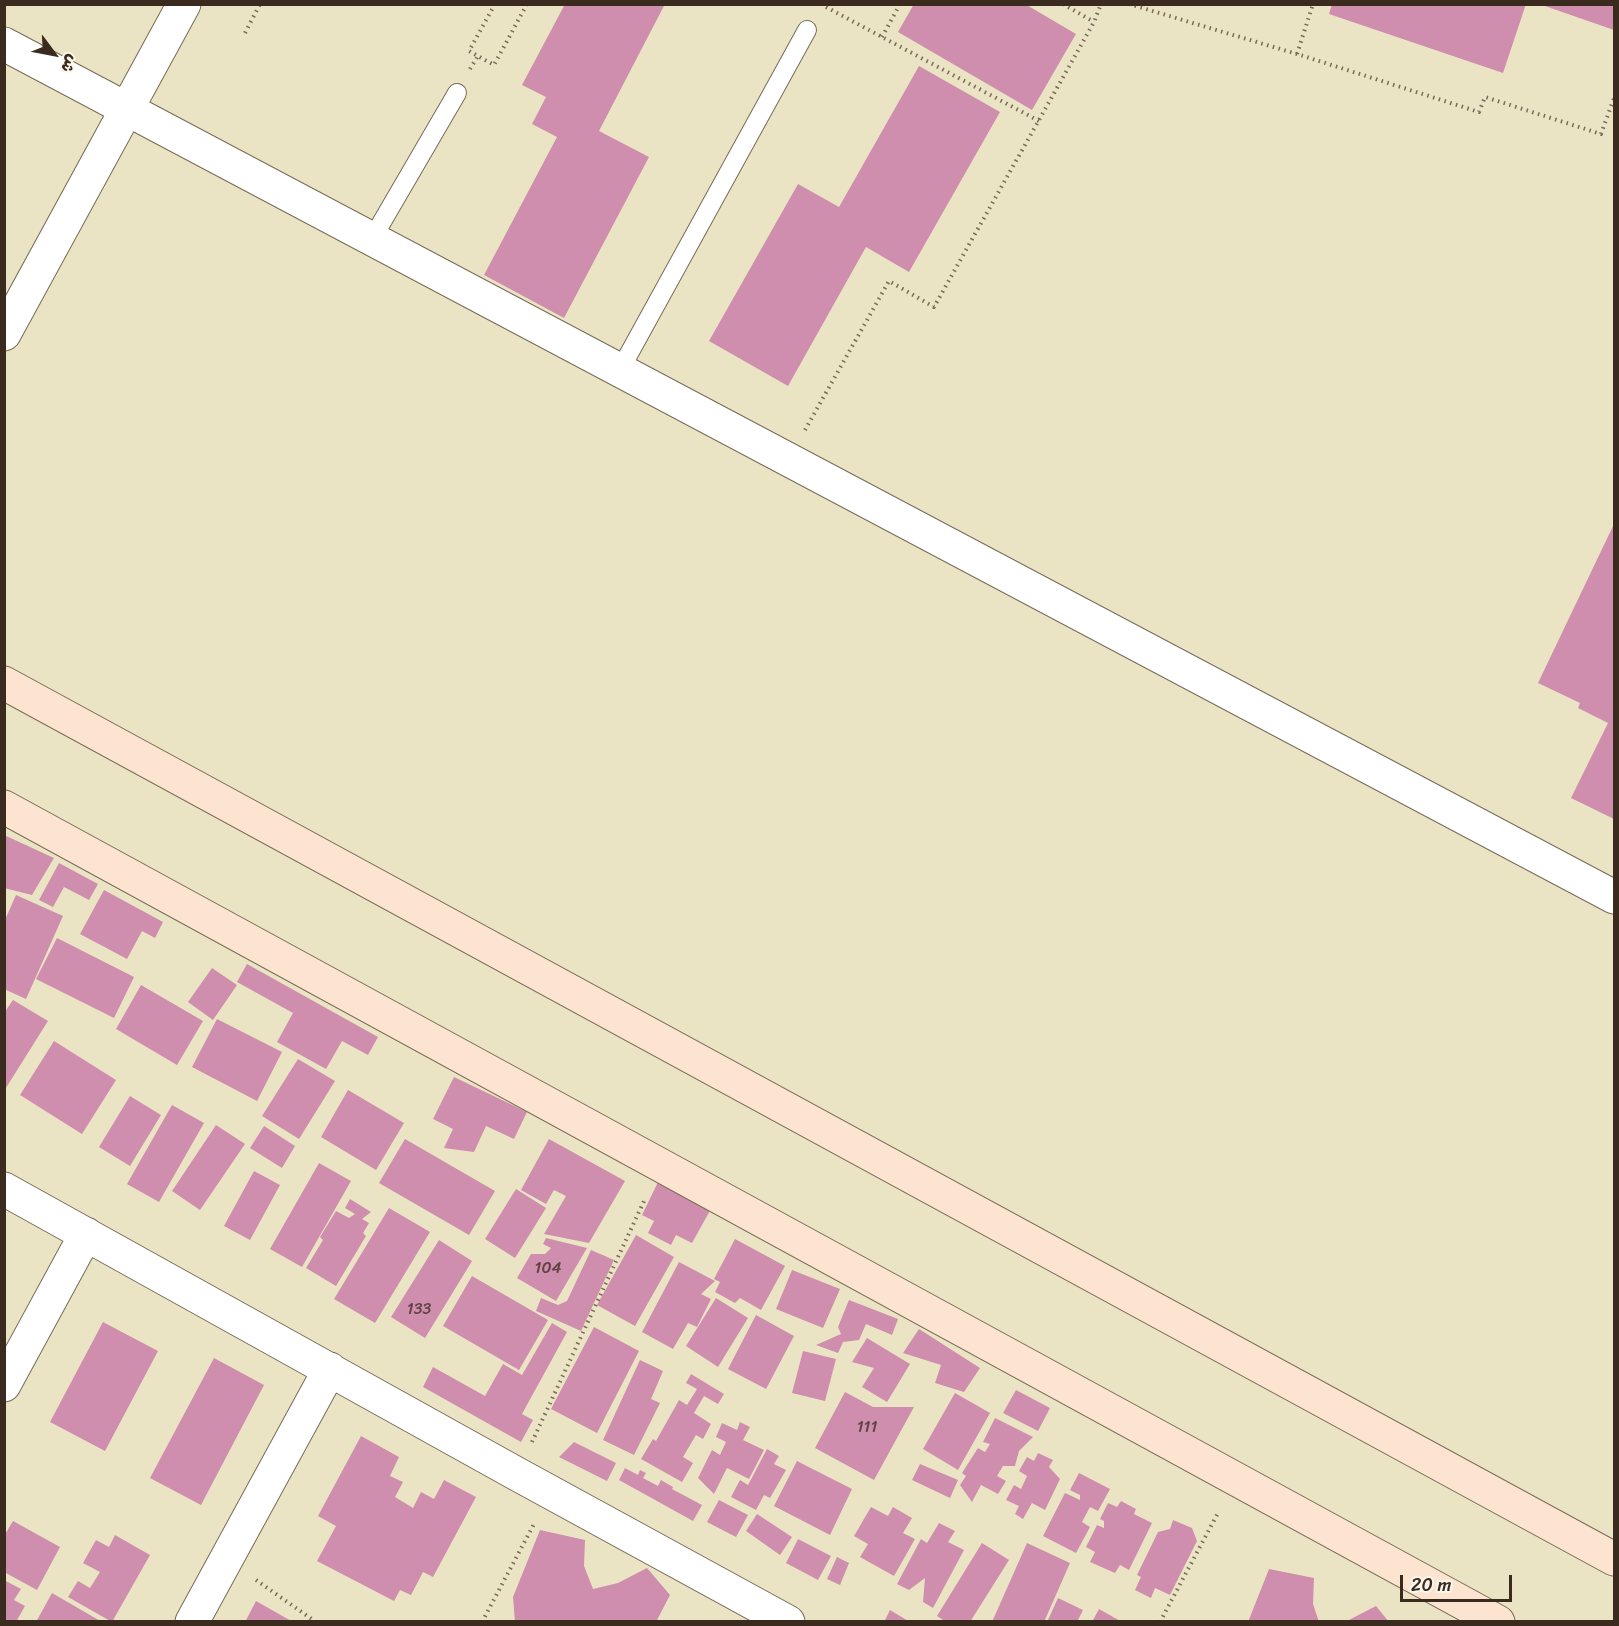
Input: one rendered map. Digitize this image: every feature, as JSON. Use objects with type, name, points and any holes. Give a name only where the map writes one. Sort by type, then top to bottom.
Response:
[{"type":"street","points":[[4,334],[184,4]]},
{"type":"street","points":[[4,44],[1614,897]]},
{"type":"street","points":[[4,683],[1614,1559]]},
{"type":"street","points":[[4,807],[1498,1622]]},
{"type":"street","points":[[4,1189],[788,1622]]},
{"type":"street","points":[[4,1385],[86,1234]]},
{"type":"street","points":[[192,1622],[330,1369]]},
{"type":"lane","points":[[620,370],[807,30]]},
{"type":"lane","points":[[372,239],[457,93]]},
{"type":"path","points":[[245,33],[260,4]]},
{"type":"path","points":[[495,4],[469,51],[494,65],[527,4]]},
{"type":"path","points":[[822,4],[1039,121]]},
{"type":"path","points":[[882,37],[900,4]]},
{"type":"path","points":[[1064,4],[1094,22]]},
{"type":"path","points":[[788,459],[889,280],[934,307],[1094,22],[1101,4]]},
{"type":"path","points":[[1129,4],[1479,112],[1485,97],[1601,134],[1614,98]]},
{"type":"path","points":[[1297,54],[1313,4]]},
{"type":"path","points":[[517,1474],[661,1165]]},
{"type":"path","points":[[1160,1622],[1237,1479]]},
{"type":"path","points":[[482,1622],[552,1491]]},
{"type":"path","points":[[226,1559],[316,1622]]},
{"type":"building","points":[[565,4],[665,4],[599,131],[649,157],[564,318],[484,275],[557,137],[532,124],[546,97],[522,85]]},
{"type":"building","points":[[914,4],[1025,4],[1076,34],[1032,110],[898,32]]},
{"type":"building","points":[[1332,4],[1526,4],[1503,73],[1329,14]]},
{"type":"building","points":[[1614,4],[1614,30],[1542,5]]},
{"type":"building","points":[[919,66],[1000,112],[909,272],[866,247],[788,386],[709,341],[798,184],[839,207]]},
{"type":"building","points":[[1614,524],[1614,819],[1571,798],[1608,723],[1578,708],[1580,703],[1538,683]]},
{"type":"building","points":[[4,835],[54,858],[32,895],[4,888]]},
{"type":"building","points":[[59,863],[98,884],[89,900],[64,887],[53,907],[39,900]]},
{"type":"building","points":[[104,890],[163,922],[155,938],[142,931],[127,959],[80,934]]},
{"type":"building","points":[[16,895],[63,916],[26,999],[4,989],[4,922]]},
{"type":"building","points":[[57,938],[134,977],[114,1018],[36,979]]},
{"type":"building","points":[[247,964],[378,1037],[368,1055],[342,1041],[326,1069],[277,1042],[293,1013],[237,982]]},
{"type":"building","points":[[212,968],[237,985],[213,1020],[188,1002]]},
{"type":"building","points":[[141,985],[203,1021],[177,1065],[116,1029]]},
{"type":"building","points":[[13,1000],[48,1021],[4,1091],[4,1013]]},
{"type":"building","points":[[217,1019],[282,1052],[257,1101],[192,1067]]},
{"type":"building","points":[[54,1041],[116,1080],[82,1134],[20,1095]]},
{"type":"building","points":[[298,1059],[335,1081],[299,1139],[262,1116]]},
{"type":"building","points":[[454,1077],[527,1112],[514,1139],[486,1126],[474,1152],[444,1148],[453,1129],[433,1119]]},
{"type":"building","points":[[348,1090],[404,1123],[376,1170],[321,1137]]},
{"type":"building","points":[[130,1096],[161,1115],[130,1166],[99,1147]]},
{"type":"building","points":[[172,1105],[204,1123],[159,1202],[127,1184]]},
{"type":"building","points":[[216,1125],[245,1144],[200,1210],[172,1191]]},
{"type":"building","points":[[264,1126],[295,1146],[282,1168],[250,1148]]},
{"type":"building","points":[[405,1139],[495,1191],[469,1235],[379,1183]]},
{"type":"building","points":[[549,1139],[625,1181],[589,1243],[544,1234],[566,1196],[554,1190],[546,1204],[521,1190]]},
{"type":"building","points":[[319,1163],[351,1181],[302,1267],[270,1249]]},
{"type":"building","points":[[254,1171],[280,1185],[250,1240],[224,1226]]},
{"type":"building","points":[[659,1180],[712,1207],[692,1243],[676,1235],[671,1245],[648,1233],[654,1221],[642,1215]]},
{"type":"building","points":[[516,1189],[546,1208],[515,1258],[485,1239]]},
{"type":"building","points":[[350,1199],[371,1212],[362,1219],[369,1223],[363,1233],[366,1236],[336,1286],[306,1268],[323,1240],[320,1237],[336,1211],[349,1218],[355,1214],[345,1208]]},
{"type":"building","points":[[389,1208],[430,1232],[375,1323],[334,1299]]},
{"type":"building","points":[[636,1235],[674,1257],[635,1326],[597,1305]]},
{"type":"building","points":[[546,1238],[587,1248],[556,1301],[517,1278],[531,1254],[545,1254],[551,1248],[543,1244]]},
{"type":"building","points":[[735,1239],[785,1266],[761,1310],[740,1298],[735,1303],[715,1292],[720,1282],[714,1279]]},
{"type":"building","points":[[439,1240],[472,1261],[425,1338],[391,1317]]},
{"type":"building","points":[[591,1250],[614,1260],[581,1331],[536,1311],[541,1298],[558,1305],[567,1301]]},
{"type":"building","points":[[679,1262],[715,1281],[701,1294],[711,1299],[697,1327],[688,1323],[673,1349],[642,1332]]},
{"type":"building","points":[[792,1270],[840,1289],[823,1328],[776,1309]]},
{"type":"building","points":[[472,1276],[548,1320],[519,1370],[443,1326]]},
{"type":"building","points":[[716,1298],[748,1318],[718,1367],[686,1346]]},
{"type":"building","points":[[849,1300],[898,1319],[892,1335],[866,1324],[859,1340],[843,1342],[838,1353],[816,1345],[841,1334],[838,1327]]},
{"type":"building","points":[[756,1315],[794,1336],[766,1389],[728,1369]]},
{"type":"building","points":[[103,1322],[158,1351],[105,1451],[50,1422]]},
{"type":"building","points":[[552,1323],[567,1332],[522,1414],[533,1420],[521,1442],[423,1387],[433,1367],[485,1396],[503,1364],[522,1375]]},
{"type":"building","points":[[594,1327],[639,1351],[597,1433],[551,1409]]},
{"type":"building","points":[[919,1329],[980,1368],[964,1392],[935,1383],[941,1365],[903,1353]]},
{"type":"building","points":[[867,1338],[910,1364],[887,1402],[862,1387],[874,1368],[852,1362]]},
{"type":"building","points":[[803,1351],[836,1359],[825,1401],[792,1393]]},
{"type":"building","points":[[214,1358],[264,1385],[201,1505],[150,1478]]},
{"type":"building","points":[[640,1360],[663,1371],[651,1399],[660,1403],[634,1455],[603,1440]]},
{"type":"building","points":[[691,1374],[724,1394],[718,1404],[704,1396],[694,1413],[711,1424],[703,1439],[696,1435],[683,1457],[693,1463],[682,1482],[641,1459],[653,1439],[656,1441],[679,1400],[687,1405],[697,1389],[686,1383]]},
{"type":"building","points":[[1016,1390],[1050,1408],[1038,1431],[1003,1413]]},
{"type":"building","points":[[845,1392],[873,1407],[914,1407],[874,1480],[815,1448]]},
{"type":"building","points":[[955,1393],[990,1413],[958,1470],[923,1449]]},
{"type":"building","points":[[995,1418],[1033,1437],[1019,1451],[1015,1466],[1003,1466],[997,1476],[1006,1481],[998,1494],[981,1485],[972,1502],[960,1485],[966,1476],[962,1473],[978,1448],[985,1452],[990,1444],[983,1442]]},
{"type":"building","points":[[740,1422],[750,1427],[743,1440],[764,1450],[749,1479],[727,1468],[714,1494],[698,1478],[712,1450],[720,1455],[726,1442],[716,1437],[722,1423],[737,1430]]},
{"type":"building","points":[[361,1436],[399,1457],[390,1476],[403,1482],[395,1497],[413,1508],[421,1492],[434,1499],[444,1480],[476,1497],[433,1577],[423,1572],[411,1595],[400,1590],[394,1601],[317,1561],[336,1526],[318,1516]]},
{"type":"building","points":[[574,1442],[616,1463],[607,1481],[559,1457]]},
{"type":"building","points":[[767,1449],[779,1456],[774,1464],[786,1470],[770,1498],[764,1495],[756,1510],[731,1497],[740,1480],[748,1485]]},
{"type":"building","points":[[1038,1453],[1053,1460],[1049,1467],[1060,1479],[1045,1510],[1032,1503],[1023,1519],[1015,1514],[1019,1506],[1006,1500],[1014,1485],[1021,1489],[1027,1476],[1019,1471],[1027,1457],[1034,1461]]},
{"type":"building","points":[[797,1461],[852,1489],[830,1535],[774,1506]]},
{"type":"building","points":[[920,1464],[958,1480],[950,1498],[912,1480]]},
{"type":"building","points":[[625,1468],[638,1475],[640,1470],[646,1473],[643,1478],[658,1486],[661,1480],[673,1487],[672,1489],[702,1505],[693,1521],[619,1480]]},
{"type":"building","points":[[1079,1473],[1110,1489],[1098,1511],[1090,1507],[1082,1522],[1090,1527],[1076,1553],[1043,1536],[1065,1493],[1080,1500],[1080,1495],[1070,1490]]},
{"type":"building","points":[[719,1500],[748,1515],[736,1537],[707,1522]]},
{"type":"building","points":[[1121,1501],[1136,1509],[1134,1514],[1152,1523],[1129,1570],[1120,1565],[1115,1573],[1090,1562],[1095,1552],[1086,1547],[1097,1525],[1104,1528],[1104,1521],[1100,1519],[1108,1503],[1117,1507]]},
{"type":"building","points":[[871,1507],[888,1516],[893,1507],[912,1518],[903,1533],[915,1539],[894,1576],[860,1557],[868,1544],[854,1536]]},
{"type":"building","points":[[757,1514],[792,1537],[780,1555],[746,1531]]},
{"type":"building","points":[[1173,1520],[1192,1528],[1197,1541],[1170,1595],[1155,1588],[1151,1598],[1135,1590],[1141,1577],[1137,1575],[1158,1532],[1170,1529]]},
{"type":"building","points":[[13,1521],[60,1547],[37,1590],[4,1572],[4,1536]]},
{"type":"building","points":[[939,1523],[955,1531],[948,1542],[964,1550],[933,1608],[923,1602],[925,1578],[909,1590],[897,1584],[921,1539],[927,1543]]},
{"type":"building","points":[[540,1530],[585,1540],[584,1566],[593,1589],[618,1583],[647,1568],[670,1595],[656,1622],[515,1622],[513,1597]]},
{"type":"building","points":[[115,1535],[150,1555],[112,1622],[68,1597],[78,1581],[90,1588],[100,1572],[83,1563],[96,1540],[109,1547]]},
{"type":"building","points":[[798,1539],[831,1556],[818,1580],[786,1563]]},
{"type":"building","points":[[982,1543],[1009,1560],[970,1622],[946,1622],[937,1616]]},
{"type":"building","points":[[1027,1543],[1070,1563],[1044,1622],[992,1622]]},
{"type":"building","points":[[837,1557],[849,1563],[840,1585],[827,1579]]},
{"type":"building","points":[[1269,1569],[1314,1578],[1313,1604],[1319,1622],[1248,1622]]},
{"type":"building","points":[[4,1580],[21,1589],[14,1600],[25,1606],[16,1622],[4,1622]]},
{"type":"building","points":[[52,1593],[102,1622],[36,1622]]},
{"type":"building","points":[[1058,1598],[1083,1610],[1077,1622],[1047,1622]]},
{"type":"building","points":[[256,1601],[293,1622],[245,1622]]},
{"type":"building","points":[[1376,1606],[1389,1622],[1345,1622]]},
{"type":"building","points":[[1099,1609],[1122,1622],[1092,1622]]},
{"type":"building","points":[[890,1610],[910,1622],[884,1622]]}]
